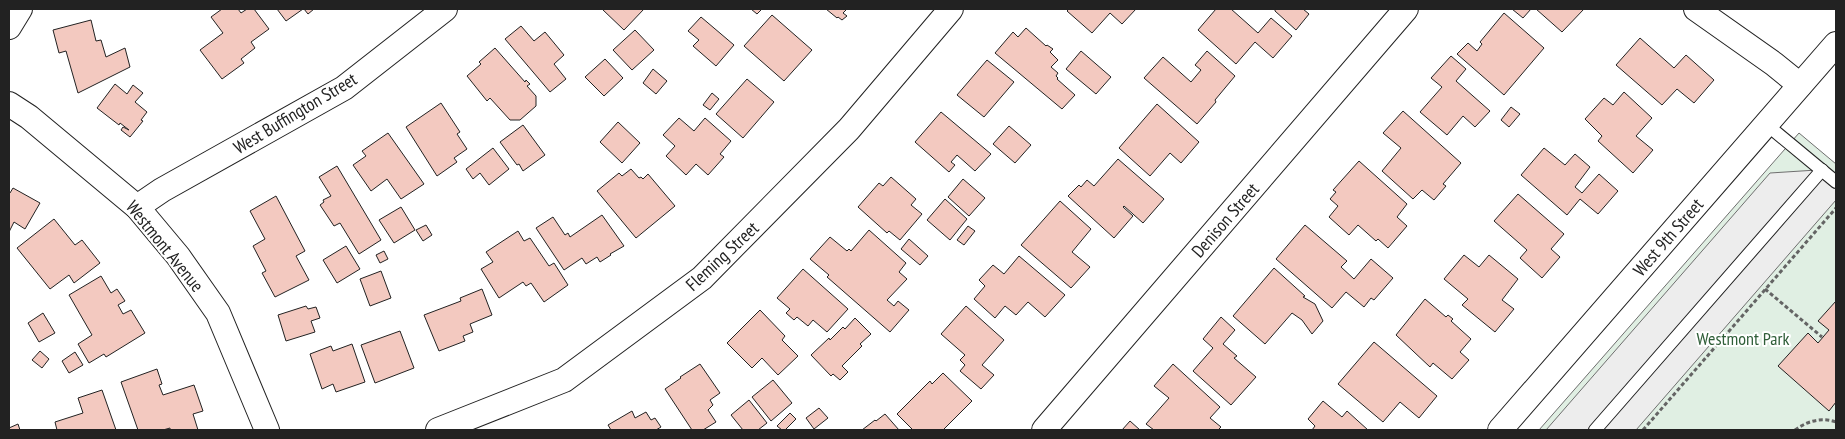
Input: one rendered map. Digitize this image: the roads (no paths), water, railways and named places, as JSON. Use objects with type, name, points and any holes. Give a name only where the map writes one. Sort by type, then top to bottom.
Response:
[{"type":"street","points":[[9,28],[20,9]]},
{"type":"street","name":"West Buffington Street","points":[[137,207],[162,190],[344,88],[445,9]]},
{"type":"street","name":"Fleming Street","points":[[438,430],[564,380],[702,278],[849,129],[951,9]]},
{"type":"street","name":"Denison Street","points":[[1044,430],[1406,9]]},
{"type":"street","points":[[1696,9],[1774,64],[1800,85]]},
{"type":"street","name":"West 9th Street","points":[[1500,430],[1836,44]]},
{"type":"street","name":"Westmont Avenue","points":[[9,104],[30,116],[137,207],[178,256],[218,313],[267,430]]},
{"type":"lane","points":[[1766,124],[1836,182]]},
{"type":"lane","points":[[1595,430],[1822,170]]},
{"type":"park label","name":"Westmont Park","points":[[1743,338]]}]
